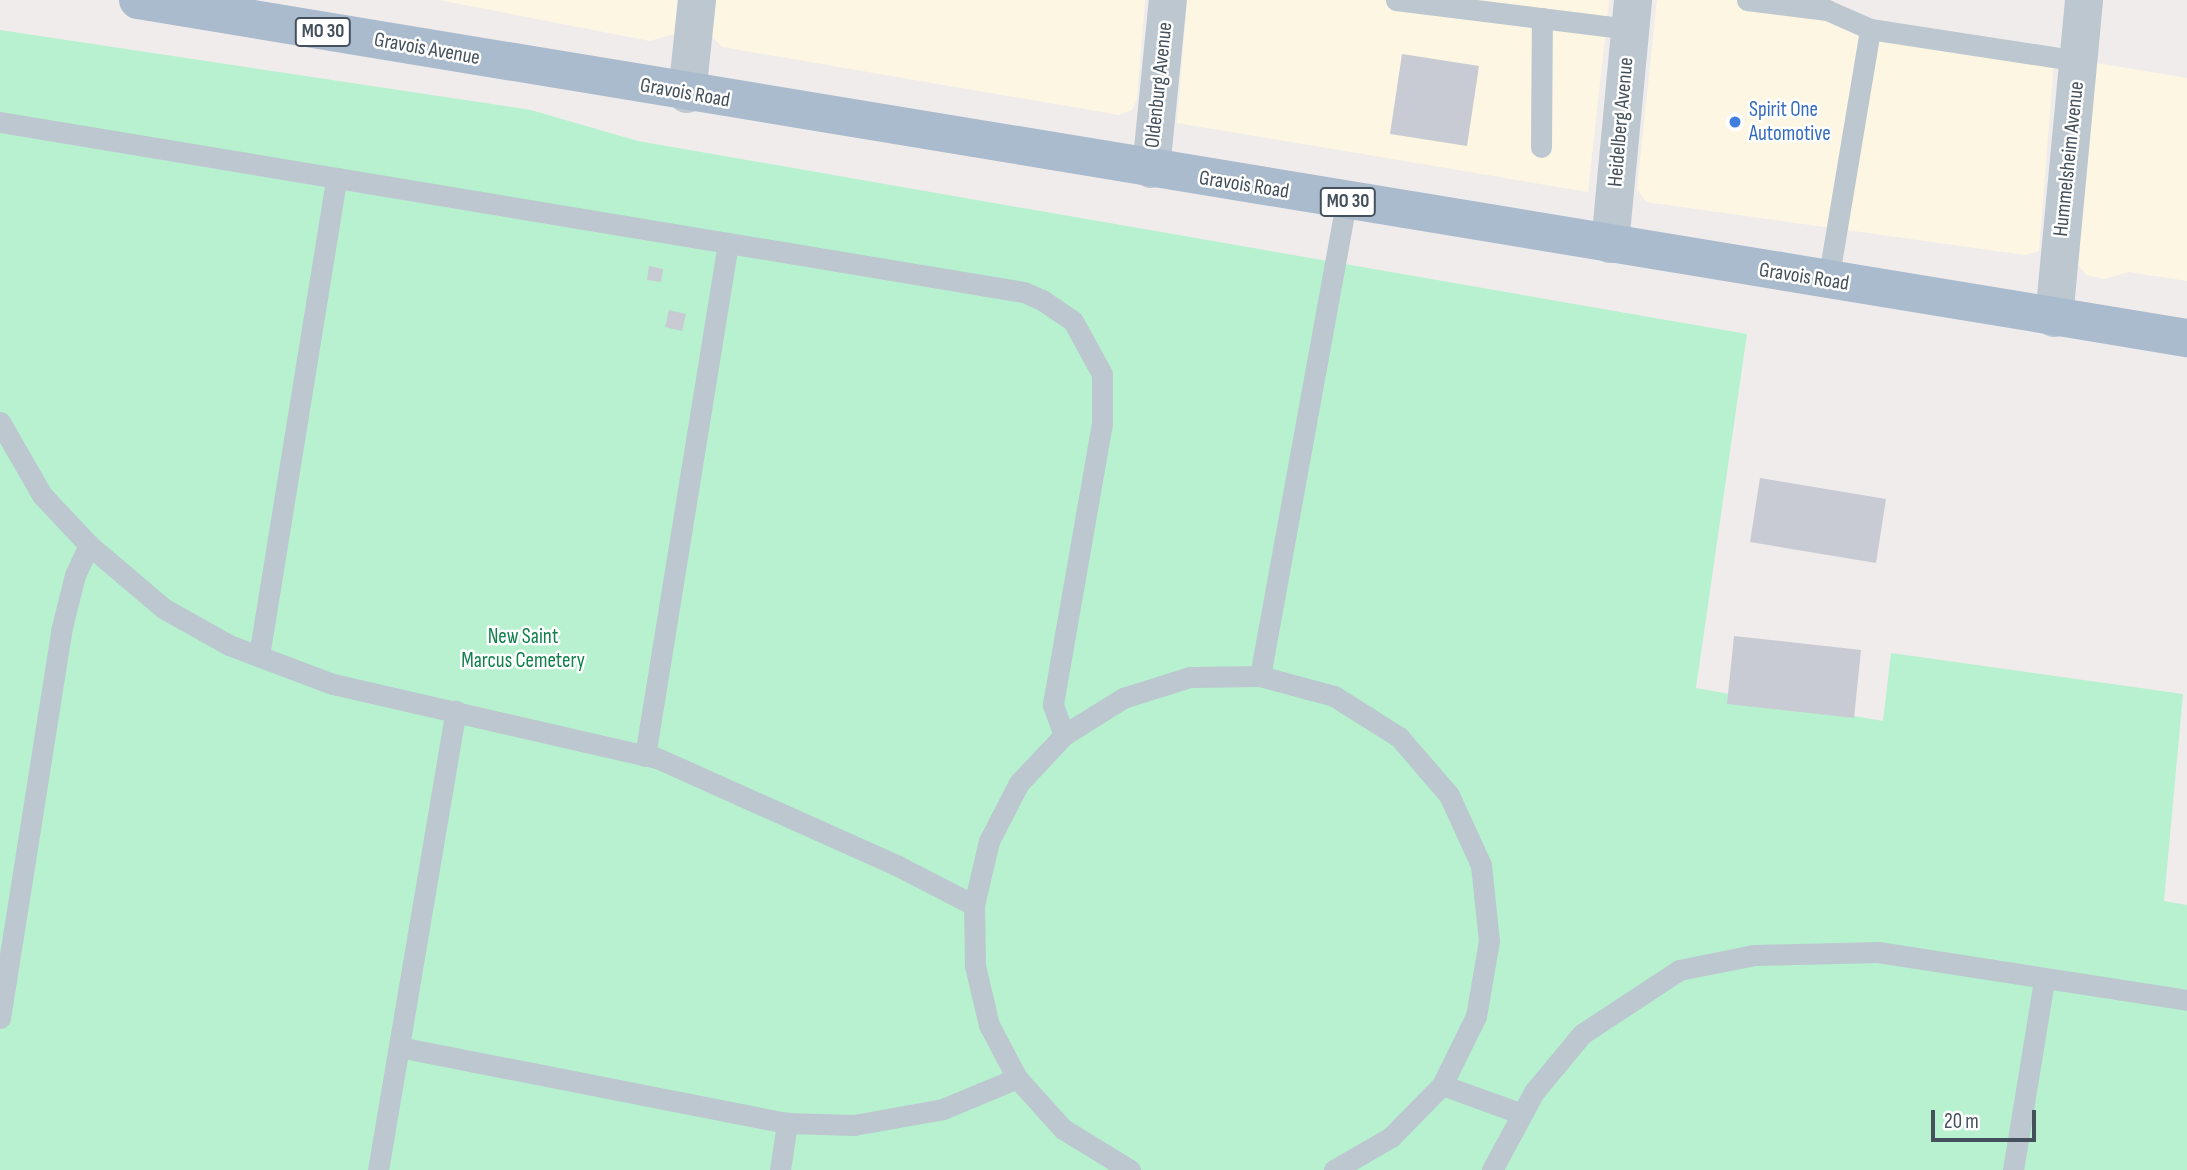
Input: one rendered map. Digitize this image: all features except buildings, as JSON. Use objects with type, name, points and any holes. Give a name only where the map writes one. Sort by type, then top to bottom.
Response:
[{"type":"main road","name":"Gravois Avenue","points":[[138,0],[235,8],[509,63]]},
{"type":"main road","name":"Gravois Road","points":[[509,63],[2187,338]]},
{"type":"street","points":[[687,94],[696,0]]},
{"type":"street","name":"Oldenburg Avenue","points":[[1151,169],[1168,0]]},
{"type":"street","name":"Hummelsheim Avenue","points":[[2054,318],[2084,0]]},
{"type":"street","name":"Heidelberg Avenue","points":[[1611,244],[1631,14]]},
{"type":"lane","points":[[1396,0],[1542,18],[1631,14]]},
{"type":"lane","points":[[1747,0],[1827,10],[1870,29],[2078,61]]},
{"type":"lane","points":[[1541,147],[1542,18]]},
{"type":"lane","points":[[1828,281],[1870,29]]},
{"type":"lane","points":[[0,122],[1024,292],[1073,321],[1102,374],[1102,423],[1053,705],[1064,735]]},
{"type":"lane","points":[[259,656],[336,178]]},
{"type":"lane","points":[[1261,676],[1346,202]]},
{"type":"lane","points":[[645,755],[728,243]]},
{"type":"lane","points":[[0,422],[42,495],[89,545],[163,608],[259,656],[333,684],[645,755],[782,812],[974,905]]},
{"type":"lane","points":[[0,1018],[61,631],[75,575],[89,545]]},
{"type":"lane","points":[[1130,1170],[1063,1129],[1017,1078],[989,1024],[975,965],[974,905],[989,841],[1013,795],[1064,735],[1123,698],[1190,677],[1261,676],[1334,696],[1399,737],[1449,795],[1481,865],[1489,941],[1476,1016],[1441,1084],[1391,1137],[1334,1170]]},
{"type":"lane","points":[[378,1170],[456,711]]},
{"type":"lane","points":[[1492,1170],[1534,1092],[1582,1034],[1679,970],[1754,955],[1878,952],[2044,981],[2187,1000]]},
{"type":"lane","points":[[2013,1170],[2044,981]]},
{"type":"lane","points":[[399,1047],[787,1123],[854,1125],[943,1109],[1017,1078]]},
{"type":"lane","points":[[1441,1084],[1522,1114]]},
{"type":"lane","points":[[779,1170],[787,1123]]},
{"type":"shaded area","points":[[439,0],[677,0],[674,34],[650,41]]},
{"type":"shaded area","points":[[712,0],[1145,0],[1137,99],[1132,110],[1119,115],[722,47],[712,36]]},
{"type":"shaded area","points":[[1187,0],[1609,0],[1588,192],[1177,123]]},
{"type":"shaded area","points":[[1657,0],[1808,0],[1848,8],[1875,22],[2055,48],[2039,251],[2025,255],[1646,202],[1637,189]]},
{"type":"shaded area","points":[[2096,63],[2187,78],[2187,281],[2129,272],[2104,279],[2086,275],[2077,263]]},
{"type":"green space","name":"New Saint Marcus Cemetery","points":[[0,30],[531,110],[638,141],[1747,334],[1696,688],[1883,721],[1891,653],[2183,694],[2164,901],[2187,905],[2187,1170],[0,1170]]},
{"type":"place","name":"Spirit One Automotive","points":[[1735,122]]}]
